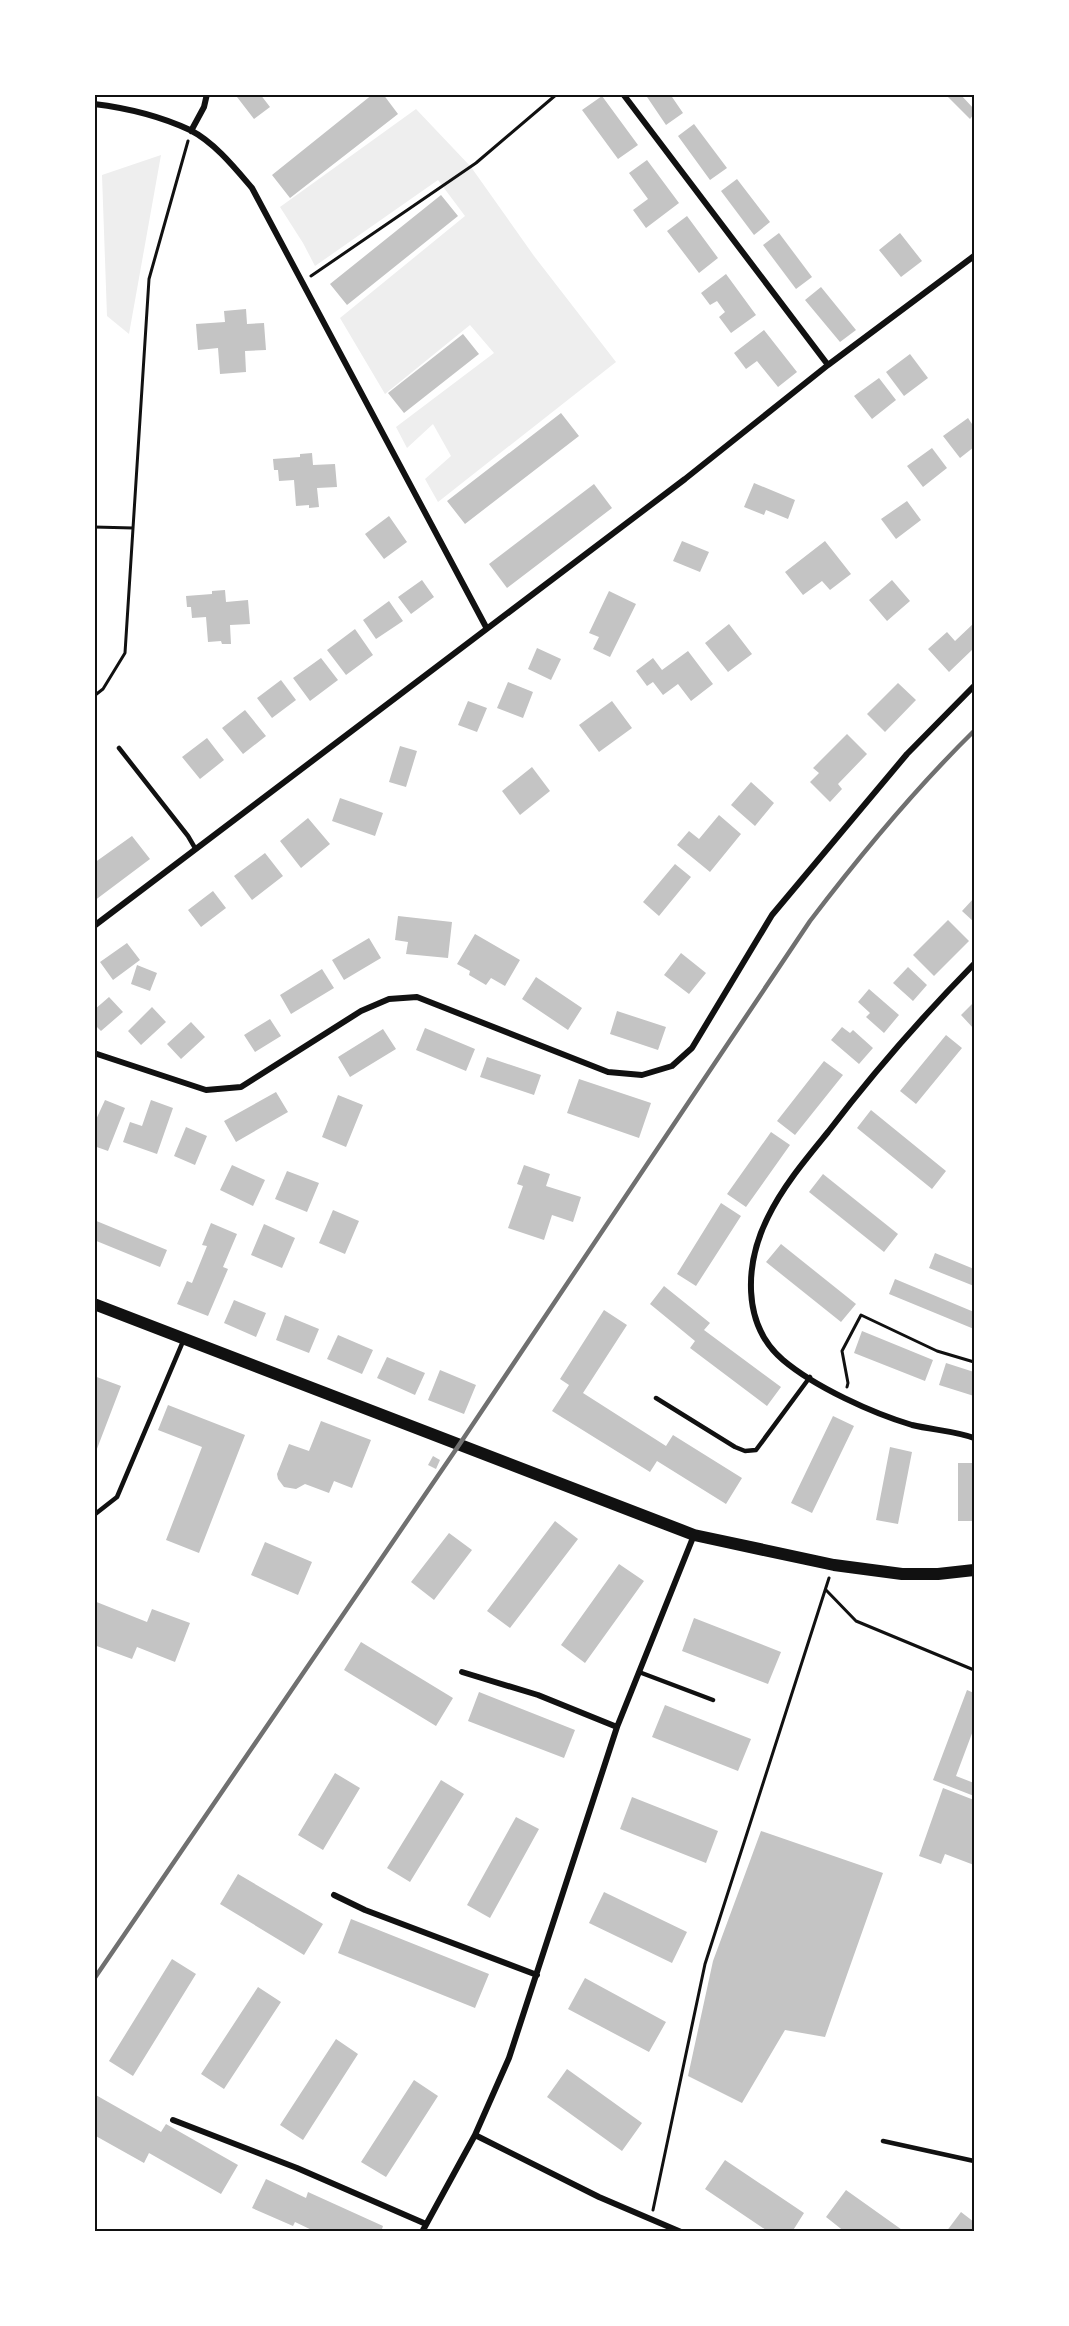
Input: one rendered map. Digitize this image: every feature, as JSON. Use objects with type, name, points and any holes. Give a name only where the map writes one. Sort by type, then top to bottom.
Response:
[{"type":"main road","points":[[94,1304],[694,1535],[834,1565],[902,1574],[938,1574],[975,1570]]},
{"type":"street","points":[[191,131],[204,107],[207,94]]},
{"type":"street","points":[[623,94],[828,366]]},
{"type":"street","points":[[94,104],[126,108],[191,131],[227,158],[252,188],[486,627]]},
{"type":"street","points":[[94,926],[486,627],[685,479],[828,366],[975,256]]},
{"type":"street","points":[[94,1053],[206,1090],[241,1087],[361,1011],[389,999],[417,997],[608,1072],[642,1075],[672,1066],[692,1048],[772,915],[907,754],[975,686]]},
{"type":"street","points":[[975,964],[868,1080],[794,1174],[768,1217],[756,1250],[751,1300],[759,1331],[782,1359],[810,1377],[845,1398],[886,1417],[975,1438]]},
{"type":"street","points":[[422,2232],[475,2134],[509,2058],[617,1727],[694,1535]]},
{"type":"street","points":[[462,1672],[538,1695],[617,1727]]},
{"type":"street","points":[[334,1895],[365,1910],[537,1975]]},
{"type":"street","points":[[174,2120],[297,2168],[426,2224]]},
{"type":"street","points":[[475,2134],[599,2197],[681,2232]]},
{"type":"lane","points":[[119,748],[189,837],[195,848]]},
{"type":"lane","points":[[94,1515],[117,1497],[184,1340]]},
{"type":"lane","points":[[656,1398],[735,1448],[745,1451],[756,1450],[810,1377]]},
{"type":"lane","points":[[639,1672],[713,1700]]},
{"type":"lane","points":[[883,2141],[975,2161]]},
{"type":"path","points":[[302,282],[476,163],[557,94]]},
{"type":"path","points":[[94,696],[104,689],[125,653],[149,279],[191,131]]},
{"type":"path","points":[[94,526],[133,528]]},
{"type":"path","points":[[845,1398],[848,1383],[842,1351],[861,1315],[937,1351],[975,1362]]},
{"type":"path","points":[[651,2220],[705,1964],[834,1565]]},
{"type":"path","points":[[826,1590],[856,1621],[975,1670]]},
{"type":"shaded area","points":[[416,109],[471,167],[534,256],[616,362],[438,502],[425,479],[451,456],[433,424],[407,448],[396,427],[494,353],[470,325],[385,394],[340,318],[465,216],[438,180],[315,266],[280,207]]},
{"type":"shaded area","points":[[161,155],[129,334],[107,316],[102,175]]},
{"type":"building","points":[[240,94],[260,94],[270,107],[254,119],[237,97]]},
{"type":"building","points":[[373,94],[383,94],[398,114],[290,198],[272,175]]},
{"type":"building","points":[[645,94],[670,94],[683,113],[666,125]]},
{"type":"building","points":[[945,94],[960,94],[974,109],[974,114],[970,119]]},
{"type":"building","points":[[602,96],[638,145],[618,159],[582,110]]},
{"type":"building","points":[[694,124],[727,168],[710,180],[678,136]]},
{"type":"building","points":[[647,160],[679,203],[646,228],[633,210],[648,199],[629,173]]},
{"type":"building","points":[[737,179],[770,222],[754,235],[721,191]]},
{"type":"building","points":[[441,195],[458,216],[347,305],[330,284]]},
{"type":"building","points":[[687,216],[718,258],[699,273],[667,231]]},
{"type":"building","points":[[779,233],[812,277],[796,289],[763,245]]},
{"type":"building","points":[[900,233],[922,261],[901,277],[879,250]]},
{"type":"building","points":[[726,274],[756,315],[731,333],[719,317],[725,312],[717,301],[710,305],[701,293]]},
{"type":"building","points":[[821,287],[856,330],[840,342],[805,300]]},
{"type":"building","points":[[246,309],[247,324],[264,323],[266,350],[245,351],[246,372],[220,374],[218,348],[198,350],[196,324],[225,322],[224,311]]},
{"type":"building","points":[[764,330],[797,372],[778,387],[757,361],[746,369],[734,353]]},
{"type":"building","points":[[463,334],[479,354],[404,413],[388,393]]},
{"type":"building","points":[[910,354],[928,378],[904,396],[886,372]]},
{"type":"building","points":[[879,378],[896,400],[872,419],[854,396]]},
{"type":"building","points":[[561,413],[579,436],[465,524],[447,501]]},
{"type":"building","points":[[968,418],[974,427],[974,447],[960,458],[943,436]]},
{"type":"building","points":[[932,448],[947,468],[923,487],[907,466]]},
{"type":"building","points":[[312,453],[313,465],[335,464],[337,487],[317,488],[319,507],[296,506],[294,480],[279,481],[278,470],[274,470],[273,459],[300,457],[300,454]]},
{"type":"building","points":[[754,483],[795,500],[788,519],[766,510],[764,515],[744,507]]},
{"type":"building","points":[[594,484],[612,508],[507,588],[489,564]]},
{"type":"building","points":[[907,501],[921,520],[896,539],[881,519]]},
{"type":"building","points":[[389,516],[407,542],[384,559],[365,534]]},
{"type":"building","points":[[682,541],[709,552],[700,572],[673,561]]},
{"type":"building","points":[[825,541],[851,574],[830,590],[822,581],[803,595],[785,572]]},
{"type":"building","points":[[422,580],[434,597],[411,614],[398,597]]},
{"type":"building","points":[[892,580],[910,601],[887,621],[869,600]]},
{"type":"building","points":[[225,590],[226,602],[248,600],[250,624],[230,625],[231,644],[222,644],[221,641],[208,642],[206,617],[192,618],[191,607],[187,607],[186,596],[212,594],[212,591]]},
{"type":"building","points":[[609,591],[636,604],[610,657],[593,649],[599,637],[589,633]]},
{"type":"building","points":[[389,601],[403,621],[376,639],[363,620]]},
{"type":"building","points":[[974,623],[974,648],[949,672],[928,649],[947,632],[955,641]]},
{"type":"building","points":[[729,624],[752,654],[728,672],[705,643]]},
{"type":"building","points":[[355,629],[373,655],[346,675],[327,650]]},
{"type":"building","points":[[537,648],[561,659],[551,680],[528,669]]},
{"type":"building","points":[[688,651],[713,684],[691,701],[678,684],[663,695],[653,682],[647,686],[636,671],[653,658],[662,670]]},
{"type":"building","points":[[321,658],[338,680],[310,701],[293,678]]},
{"type":"building","points":[[281,680],[296,700],[272,718],[257,698]]},
{"type":"building","points":[[508,682],[533,692],[523,718],[497,708]]},
{"type":"building","points":[[898,683],[916,700],[885,732],[867,714]]},
{"type":"building","points":[[468,701],[487,708],[477,732],[458,725]]},
{"type":"building","points":[[612,701],[632,728],[599,752],[579,725]]},
{"type":"building","points":[[245,710],[266,736],[243,754],[222,728]]},
{"type":"building","points":[[847,734],[867,754],[838,784],[842,789],[830,802],[810,782],[819,773],[813,768]]},
{"type":"building","points":[[207,738],[224,760],[200,779],[182,757]]},
{"type":"building","points":[[400,746],[417,751],[406,787],[389,782]]},
{"type":"building","points":[[532,767],[550,791],[520,815],[502,791]]},
{"type":"building","points":[[751,782],[774,803],[755,826],[731,805]]},
{"type":"building","points":[[340,798],[383,813],[375,836],[332,821]]},
{"type":"building","points":[[719,815],[741,834],[710,872],[677,845],[689,831],[699,839]]},
{"type":"building","points":[[308,818],[330,844],[301,868],[280,841]]},
{"type":"building","points":[[132,836],[150,859],[94,901],[94,863]]},
{"type":"building","points":[[265,853],[283,876],[252,900],[234,876]]},
{"type":"building","points":[[675,864],[691,877],[659,916],[643,902]]},
{"type":"building","points":[[213,891],[226,908],[201,927],[188,910]]},
{"type":"building","points":[[974,898],[974,922],[962,911]]},
{"type":"building","points":[[398,916],[452,922],[448,958],[406,954],[408,942],[395,940]]},
{"type":"building","points":[[948,920],[969,941],[934,976],[913,955]]},
{"type":"building","points":[[475,934],[520,960],[505,986],[491,978],[486,985],[469,975],[470,971],[457,964]]},
{"type":"building","points":[[369,938],[381,958],[344,980],[332,960]]},
{"type":"building","points":[[127,943],[140,960],[113,980],[100,962]]},
{"type":"building","points":[[681,953],[706,973],[689,994],[664,975]]},
{"type":"building","points":[[137,965],[157,973],[150,991],[131,984]]},
{"type":"building","points":[[908,967],[927,985],[913,1001],[893,983]]},
{"type":"building","points":[[322,969],[334,988],[291,1014],[280,995]]},
{"type":"building","points":[[536,977],[582,1008],[568,1030],[522,999]]},
{"type":"building","points":[[869,989],[899,1015],[884,1033],[866,1017],[870,1013],[858,1002]]},
{"type":"building","points":[[109,997],[123,1012],[101,1031],[94,1024],[94,1010]]},
{"type":"building","points":[[974,1002],[974,1029],[961,1015]]},
{"type":"building","points":[[152,1007],[166,1022],[141,1045],[128,1031]]},
{"type":"building","points":[[617,1011],[666,1027],[658,1050],[610,1034]]},
{"type":"building","points":[[270,1019],[281,1036],[255,1052],[244,1035]]},
{"type":"building","points":[[191,1022],[205,1037],[181,1059],[167,1044]]},
{"type":"building","points":[[842,1027],[850,1033],[853,1030],[873,1048],[859,1064],[831,1040]]},
{"type":"building","points":[[425,1028],[475,1049],[466,1071],[416,1050]]},
{"type":"building","points":[[383,1029],[396,1049],[350,1077],[338,1057]]},
{"type":"building","points":[[946,1035],[962,1048],[916,1104],[900,1091]]},
{"type":"building","points":[[487,1057],[541,1075],[534,1095],[480,1077]]},
{"type":"building","points":[[824,1061],[843,1075],[795,1135],[777,1121]]},
{"type":"building","points":[[579,1079],[651,1103],[639,1138],[567,1113]]},
{"type":"building","points":[[276,1092],[288,1112],[236,1142],[224,1121]]},
{"type":"building","points":[[338,1095],[363,1105],[346,1147],[322,1137]]},
{"type":"building","points":[[105,1100],[125,1108],[108,1151],[94,1146],[94,1124]]},
{"type":"building","points":[[151,1100],[173,1108],[157,1154],[123,1142],[130,1122],[142,1126]]},
{"type":"building","points":[[871,1110],[946,1171],[932,1189],[857,1128]]},
{"type":"building","points":[[186,1127],[207,1136],[195,1165],[174,1156]]},
{"type":"building","points":[[771,1132],[790,1145],[746,1207],[727,1194]]},
{"type":"building","points":[[232,1165],[265,1180],[253,1206],[220,1190]]},
{"type":"building","points":[[524,1165],[550,1174],[546,1186],[581,1197],[573,1222],[552,1215],[544,1240],[508,1228],[523,1186],[517,1184]]},
{"type":"building","points":[[287,1171],[319,1183],[307,1212],[275,1199]]},
{"type":"building","points":[[823,1174],[898,1234],[884,1252],[809,1192]]},
{"type":"building","points":[[721,1203],[741,1216],[696,1286],[677,1274]]},
{"type":"building","points":[[333,1210],[359,1221],[345,1254],[319,1243]]},
{"type":"building","points":[[94,1220],[167,1250],[160,1267],[94,1240]]},
{"type":"building","points":[[211,1223],[237,1234],[223,1267],[228,1269],[208,1316],[177,1304],[187,1281],[192,1283],[207,1246],[202,1245]]},
{"type":"building","points":[[264,1224],[295,1238],[282,1268],[251,1255]]},
{"type":"building","points":[[781,1244],[856,1304],[841,1322],[766,1262]]},
{"type":"building","points":[[935,1253],[974,1269],[974,1286],[929,1268]]},
{"type":"building","points":[[895,1279],[974,1312],[974,1329],[889,1294]]},
{"type":"building","points":[[664,1286],[710,1323],[704,1330],[781,1387],[767,1406],[690,1348],[695,1341],[650,1304]]},
{"type":"building","points":[[234,1300],[266,1313],[256,1337],[224,1323]]},
{"type":"building","points":[[604,1310],[627,1325],[583,1393],[666,1446],[673,1435],[742,1478],[726,1504],[657,1461],[650,1472],[552,1411],[569,1385],[560,1379]]},
{"type":"building","points":[[285,1315],[319,1329],[309,1353],[276,1340]]},
{"type":"building","points":[[862,1331],[933,1360],[925,1381],[854,1353]]},
{"type":"building","points":[[338,1335],[373,1350],[362,1374],[327,1359]]},
{"type":"building","points":[[387,1357],[425,1373],[415,1395],[377,1378]]},
{"type":"building","points":[[946,1363],[974,1372],[974,1396],[939,1385]]},
{"type":"building","points":[[440,1370],[476,1385],[464,1414],[428,1400]]},
{"type":"building","points":[[94,1376],[121,1386],[95,1454],[94,1454]]},
{"type":"building","points":[[168,1405],[245,1435],[199,1553],[166,1540],[202,1447],[158,1430]]},
{"type":"building","points":[[833,1416],[854,1426],[812,1513],[791,1503]]},
{"type":"building","points":[[321,1421],[371,1440],[352,1488],[334,1481],[329,1493],[305,1484],[296,1489],[284,1487],[277,1474],[289,1444],[309,1451]]},
{"type":"building","points":[[890,1447],[912,1452],[898,1524],[876,1520]]},
{"type":"building","points":[[433,1456],[440,1460],[436,1469],[428,1465]]},
{"type":"building","points":[[958,1463],[974,1463],[974,1521],[958,1521]]},
{"type":"building","points":[[555,1521],[578,1539],[510,1628],[487,1611]]},
{"type":"building","points":[[449,1533],[472,1550],[434,1600],[411,1582]]},
{"type":"building","points":[[265,1542],[312,1562],[298,1595],[251,1575]]},
{"type":"building","points":[[619,1564],[644,1581],[585,1663],[561,1645]]},
{"type":"building","points":[[94,1601],[147,1622],[152,1609],[190,1623],[175,1662],[137,1647],[132,1659],[94,1645]]},
{"type":"building","points":[[694,1618],[781,1652],[768,1684],[682,1651]]},
{"type":"building","points":[[361,1642],[453,1698],[436,1726],[344,1670]]},
{"type":"building","points":[[967,1690],[974,1693],[974,1728],[956,1776],[974,1783],[974,1796],[933,1780]]},
{"type":"building","points":[[479,1692],[575,1730],[564,1758],[468,1721]]},
{"type":"building","points":[[665,1705],[751,1739],[738,1771],[652,1737]]},
{"type":"building","points":[[335,1773],[360,1788],[323,1850],[298,1835]]},
{"type":"building","points":[[441,1780],[464,1794],[410,1882],[387,1868]]},
{"type":"building","points":[[943,1788],[974,1800],[974,1865],[945,1854],[941,1864],[919,1856]]},
{"type":"building","points":[[632,1797],[718,1831],[706,1863],[620,1829]]},
{"type":"building","points":[[516,1817],[539,1829],[490,1918],[467,1905]]},
{"type":"building","points":[[761,1831],[883,1873],[825,2037],[785,2030],[742,2103],[688,2076],[713,1961]]},
{"type":"building","points":[[238,1874],[323,1924],[304,1955],[220,1904]]},
{"type":"building","points":[[604,1892],[687,1932],[672,1963],[589,1923]]},
{"type":"building","points":[[351,1919],[489,1974],[475,2008],[338,1953]]},
{"type":"building","points":[[172,1959],[196,1974],[133,2076],[109,2061]]},
{"type":"building","points":[[585,1978],[666,2022],[649,2052],[568,2009]]},
{"type":"building","points":[[258,1987],[281,2002],[224,2089],[201,2074]]},
{"type":"building","points":[[336,2039],[358,2054],[303,2140],[280,2125]]},
{"type":"building","points":[[567,2069],[642,2123],[622,2151],[547,2097]]},
{"type":"building","points":[[414,2080],[438,2096],[386,2177],[361,2162]]},
{"type":"building","points":[[94,2094],[161,2132],[166,2124],[238,2165],[221,2194],[149,2153],[144,2163],[94,2135]]},
{"type":"building","points":[[725,2160],[804,2213],[792,2232],[769,2232],[705,2189]]},
{"type":"building","points":[[266,2179],[306,2198],[308,2192],[383,2226],[381,2232],[316,2232],[295,2222],[293,2226],[252,2208]]},
{"type":"building","points":[[846,2190],[905,2232],[845,2232],[826,2217]]},
{"type":"building","points":[[961,2212],[974,2222],[974,2232],[946,2232]]},
{"type":"railway","points":[[94,1979],[459,1445],[810,921],[889,823],[974,731]]}]
